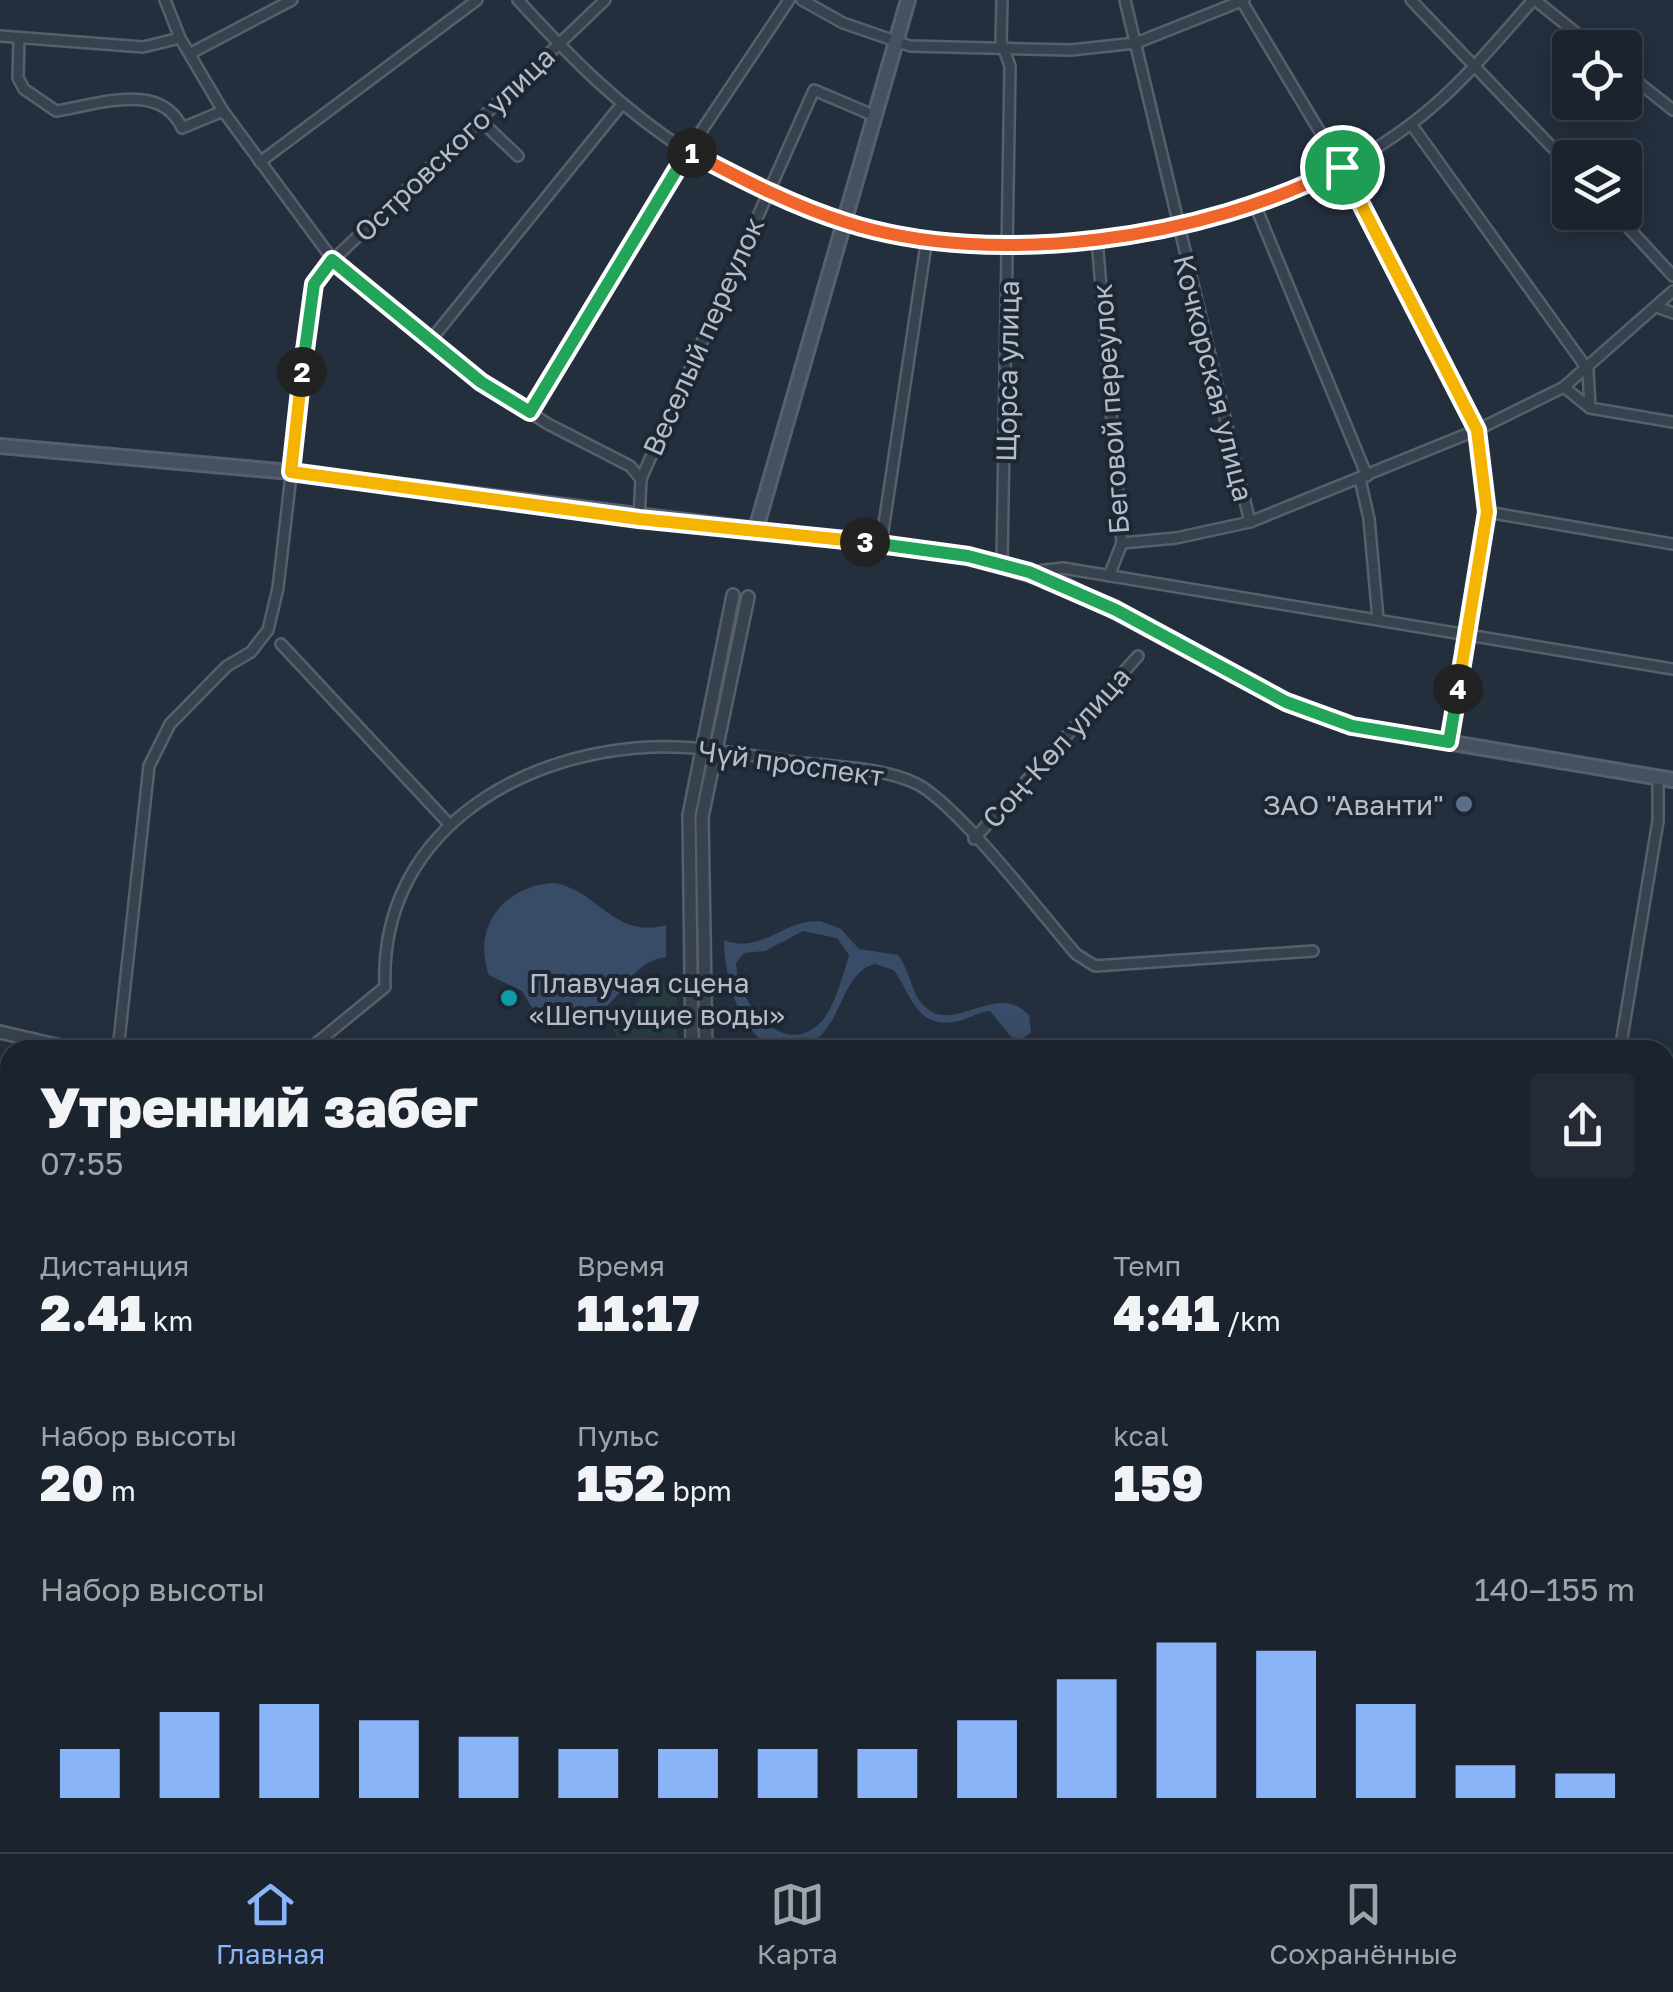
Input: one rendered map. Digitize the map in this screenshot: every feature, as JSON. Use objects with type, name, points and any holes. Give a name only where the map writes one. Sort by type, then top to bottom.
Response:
[{"type":"main road","points":[[756,529],[908,0]]},
{"type":"main road","points":[[0,446],[291,472],[639,519],[881,544],[1002,563],[1116,610],[1286,702],[1352,726],[1658,777],[1673,784]]},
{"type":"street","points":[[165,0],[180,38],[223,110],[332,260],[430,341],[530,412],[630,466],[640,479],[639,519]]},
{"type":"street","points":[[191,53],[292,0]]},
{"type":"street","points":[[260,162],[478,0]]},
{"type":"street","points":[[518,0],[558,45],[622,104],[688,151],[766,192],[845,222],[926,238],[1010,243],[1097,240],[1177,228],[1254,206],[1342,167],[1411,124],[1476,66],[1534,0],[1572,30]]},
{"type":"street","name":"Островского улица","points":[[119,1040],[149,766],[170,724],[227,666],[251,652],[268,630],[278,588],[310,300],[319,274],[605,0]]},
{"type":"street","points":[[530,412],[688,151],[788,0]]},
{"type":"street","points":[[802,0],[843,23],[896,42],[1004,50],[1136,43],[1242,0],[1342,167],[1477,430],[1487,512],[1449,742]]},
{"type":"street","name":"Щорса улица","points":[[1002,0],[1004,50],[1010,66],[1002,563]]},
{"type":"street","name":"Кочкорская улица","points":[[1126,0],[1177,228],[1250,522]]},
{"type":"street","points":[[1411,0],[1552,147]]},
{"type":"street","points":[[0,36],[143,47],[180,38]]},
{"type":"street","points":[[19,38],[18,78],[46,108],[56,111],[142,99],[171,110],[182,128],[223,110]]},
{"type":"street","points":[[1642,85],[1673,110]]},
{"type":"street","name":"Веселый переулок","points":[[640,479],[814,90],[876,116]]},
{"type":"street","points":[[430,341],[622,104]]},
{"type":"street","points":[[480,120],[518,156]]},
{"type":"street","points":[[1411,124],[1588,370],[1590,408]]},
{"type":"street","points":[[1254,206],[1364,478],[1378,618]]},
{"type":"street","points":[[1631,230],[1673,276]]},
{"type":"street","points":[[881,544],[926,238]]},
{"type":"street","name":"Беговой переулок","points":[[1097,240],[1122,543],[1108,576]]},
{"type":"street","points":[[1122,543],[1176,538],[1250,522],[1477,430],[1564,387],[1588,370],[1673,291]]},
{"type":"street","points":[[1657,307],[1673,312]]},
{"type":"street","points":[[1564,387],[1590,408],[1673,422]]},
{"type":"street","points":[[1487,512],[1673,544]]},
{"type":"street","points":[[1029,572],[1063,568],[1673,669]]},
{"type":"street","points":[[706,1040],[702,834],[708,750],[733,595]]},
{"type":"street","points":[[692,1040],[688,815],[748,596]]},
{"type":"street","points":[[281,644],[450,825]]},
{"type":"street","name":"Соң-Көл улица","points":[[974,839],[1138,656]]},
{"type":"street","name":"Чүй проспект","points":[[320,1040],[384,987],[384,948],[393,906],[414,865],[450,825],[497,792],[566,762],[650,747],[708,750],[904,779],[940,800],[1076,954],[1095,966],[1314,951]]},
{"type":"street","points":[[1622,1040],[1658,822],[1658,777]]},
{"type":"street","points":[[0,1032],[35,1040]]},
{"type":"green space","points":[[666,982],[677,985],[677,1040],[617,1040],[613,1028],[651,988]]},
{"type":"water","points":[[554,883],[569,887],[633,926],[666,925],[666,957],[637,971],[606,1007],[570,1022],[541,1022],[522,991],[489,975],[485,957],[489,925],[507,900],[521,891]]},
{"type":"water","points":[[820,921],[841,929],[859,949],[898,955],[920,1001],[936,1014],[962,1013],[1003,1003],[1029,1015],[1031,1032],[1022,1039],[1011,1037],[990,1011],[959,1021],[934,1021],[918,1009],[894,970],[875,964],[854,978],[835,1016],[818,1038],[763,1040],[742,1016],[734,997],[724,940],[750,943],[795,925]],"holes":[[[803,931],[837,938],[849,955],[823,1020],[808,1031],[793,1035],[765,1022],[754,1010],[738,978],[736,963],[744,953],[765,951]]]},
{"type":"place","name":"ЗАО \"Аванти\"","points":[[1464,804]]},
{"type":"place","name":"Плавучая сцена «Шепчущие воды»","points":[[509,998]]},
{"type":"route","points":[[688,151],[766,192],[845,222],[892,234],[1010,243],[1097,240],[1177,228],[1254,206],[1342,167],[1477,430],[1487,512],[1449,742],[1352,726],[1286,702],[1064,584],[1002,563],[881,544],[639,519],[552,504],[291,472],[310,300],[319,274],[332,260],[481,382],[530,412],[688,151]]}]
